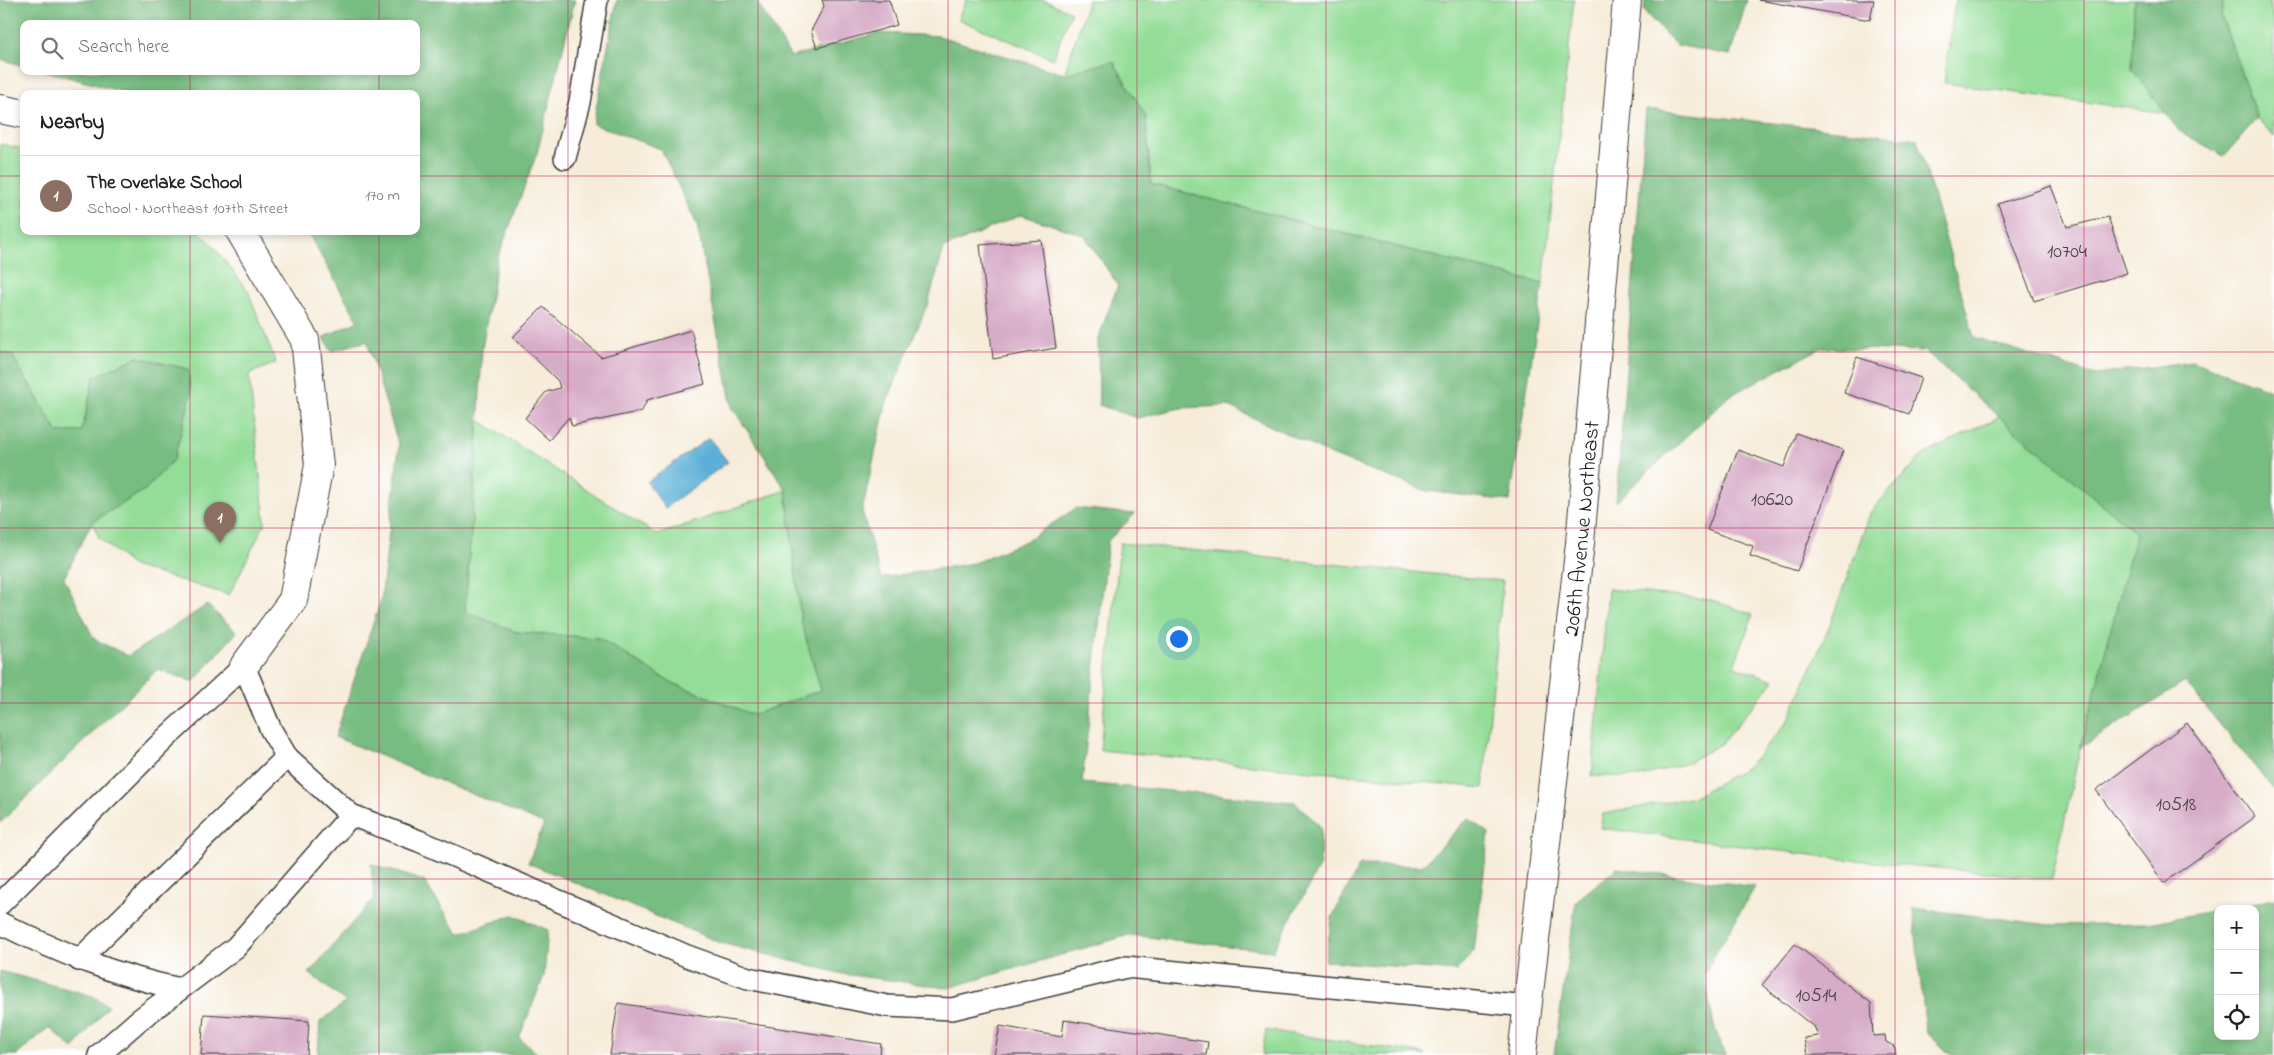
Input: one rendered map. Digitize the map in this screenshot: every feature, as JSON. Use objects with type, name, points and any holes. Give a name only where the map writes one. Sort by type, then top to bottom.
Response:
[{"type":"street","name":"206th Avenue Northeast","points":[[1522,1055],[1580,544],[1627,0]]},
{"type":"street","points":[[0,109],[20,113]]},
{"type":"street","points":[[242,235],[304,340],[319,465],[293,600],[244,666]]},
{"type":"lane","points":[[565,158],[580,102],[597,0]]},
{"type":"lane","points":[[0,904],[166,738],[244,666],[271,730],[287,757],[351,815],[420,841],[687,956],[748,978],[888,1006],[952,1009],[1126,967],[1527,1006]]},
{"type":"lane","points":[[78,960],[287,757]]},
{"type":"lane","points":[[99,1055],[139,1020],[236,947],[351,815]]},
{"type":"lane","points":[[0,923],[53,950],[78,960],[135,980],[180,989]]},
{"type":"green space","points":[[0,0],[575,0],[537,153],[497,260],[482,349],[477,452],[465,611],[516,632],[599,638],[668,681],[753,715],[821,690],[801,621],[786,490],[732,407],[697,225],[661,149],[593,124],[617,0],[756,0],[791,57],[878,33],[939,36],[1064,74],[1113,61],[1146,116],[1151,184],[1543,284],[1510,501],[1427,491],[1334,456],[1228,406],[1180,408],[1137,418],[1099,405],[1098,339],[1118,285],[1084,235],[1021,215],[944,248],[928,303],[886,404],[862,511],[881,578],[974,563],[1026,541],[1076,508],[1135,514],[1108,541],[1082,783],[1295,802],[1321,827],[1320,865],[1273,951],[1129,935],[948,988],[843,974],[721,943],[528,863],[544,824],[335,737],[381,600],[399,446],[367,341],[331,351],[324,337],[358,321],[309,235],[420,235],[420,90],[116,90],[60,75],[420,75],[420,20],[20,20],[20,65],[0,59]]},
{"type":"green space","points":[[966,0],[1044,0],[1071,12],[1053,59],[958,19]]},
{"type":"green space","points":[[1088,0],[1574,0],[1543,284],[1151,184],[1146,116],[1064,75]]},
{"type":"green space","points":[[1645,0],[1747,0],[1730,55],[1676,45],[1644,11]]},
{"type":"green space","points":[[1955,0],[2136,0],[2134,5],[2132,69],[2166,113],[1944,83]]},
{"type":"green space","points":[[2136,0],[2224,0],[2221,15],[2257,118],[2224,156],[2179,131],[2132,69],[2134,5]]},
{"type":"green space","points":[[2224,0],[2270,0],[2274,24],[2274,137],[2257,118],[2221,15]]},
{"type":"green space","points":[[1646,109],[1917,139],[1974,337],[2096,375],[2192,361],[2274,391],[2274,790],[2185,682],[2080,748],[2136,533],[1999,417],[1925,351],[1821,348],[1729,396],[1616,502]]},
{"type":"green space","points":[[0,144],[20,148],[20,235],[202,235],[212,244],[248,291],[276,363],[249,374],[265,523],[229,595],[133,566],[99,538],[92,522],[146,489],[137,357],[94,377],[82,431],[58,433],[12,355],[0,352]]},
{"type":"green space","points":[[0,352],[12,355],[58,433],[82,431],[94,377],[137,357],[188,369],[191,396],[174,459],[146,489],[92,522],[64,578],[94,639],[128,656],[207,605],[237,632],[193,682],[158,669],[0,823]]},
{"type":"green space","points":[[1999,417],[2137,533],[2080,748],[2052,879],[1843,859],[1600,828],[1603,814],[1694,797],[1750,765],[1787,722],[1828,630],[1871,511],[1923,455]]},
{"type":"green space","points":[[479,420],[657,535],[786,490],[801,621],[821,690],[753,715],[668,681],[599,638],[516,632],[465,612]]},
{"type":"green space","points":[[1120,543],[1503,581],[1483,788],[1100,750]]},
{"type":"green space","points":[[1608,589],[1712,600],[1753,615],[1734,666],[1774,680],[1722,743],[1687,763],[1640,777],[1592,776]]},
{"type":"green space","points":[[1468,818],[1489,833],[1474,951],[1456,971],[1325,961],[1332,917],[1360,865],[1422,866]]},
{"type":"green space","points":[[371,864],[424,881],[459,934],[513,915],[548,930],[544,976],[519,1038],[539,1055],[318,1055],[320,1022],[346,1002],[309,973],[374,898]]},
{"type":"green space","points":[[1617,868],[1755,887],[1704,973],[1714,1026],[1725,1055],[1554,1055],[1576,901]]},
{"type":"green space","points":[[2274,899],[2274,1055],[1951,1055],[1926,1032],[1913,908],[2050,925],[2148,923],[2214,911],[2214,1040],[2259,1040],[2259,905],[2243,905]]},
{"type":"green space","points":[[0,971],[93,996],[108,1006],[73,1049],[49,1027],[17,1055],[0,1055]]},
{"type":"green space","points":[[1266,1030],[1426,1054],[1426,1055],[1262,1055]]},
{"type":"water","points":[[709,438],[728,462],[665,508],[647,482]]},
{"type":"building","points":[[822,0],[889,0],[897,25],[817,48],[811,31],[824,6]]},
{"type":"building","points":[[1758,0],[1874,0],[1870,20]]},
{"type":"building","points":[[2051,186],[2067,227],[2108,217],[2127,273],[2034,301],[1998,204]]},
{"type":"building","points":[[1041,240],[1056,348],[993,359],[980,245]]},
{"type":"building","points":[[543,307],[601,357],[691,330],[705,384],[647,400],[642,411],[572,426],[569,417],[549,440],[525,418],[546,392],[560,388],[558,381],[513,337]]},
{"type":"building","points":[[1857,357],[1921,378],[1909,414],[1844,393]]},
{"type":"building","points":[[1796,433],[1843,450],[1797,571],[1750,556],[1753,546],[1707,530],[1738,450],[1784,467]]},
{"type":"building","points":[[2187,723],[2255,817],[2164,883],[2096,790]]},
{"type":"building","points":[[1795,944],[1871,1003],[1873,1036],[1885,1035],[1886,1042],[1894,1046],[1896,1055],[1807,1055],[1804,1038],[1818,1036],[1815,1028],[1762,985]]},
{"type":"building","points":[[618,1003],[881,1044],[880,1055],[610,1055]]},
{"type":"building","points":[[204,1014],[309,1021],[307,1055],[201,1055]]},
{"type":"building","points":[[1064,1020],[1208,1042],[1206,1055],[994,1055],[1000,1026],[1062,1037]]},
{"type":"place","name":"The Overlake School","points":[[220,543]]}]
